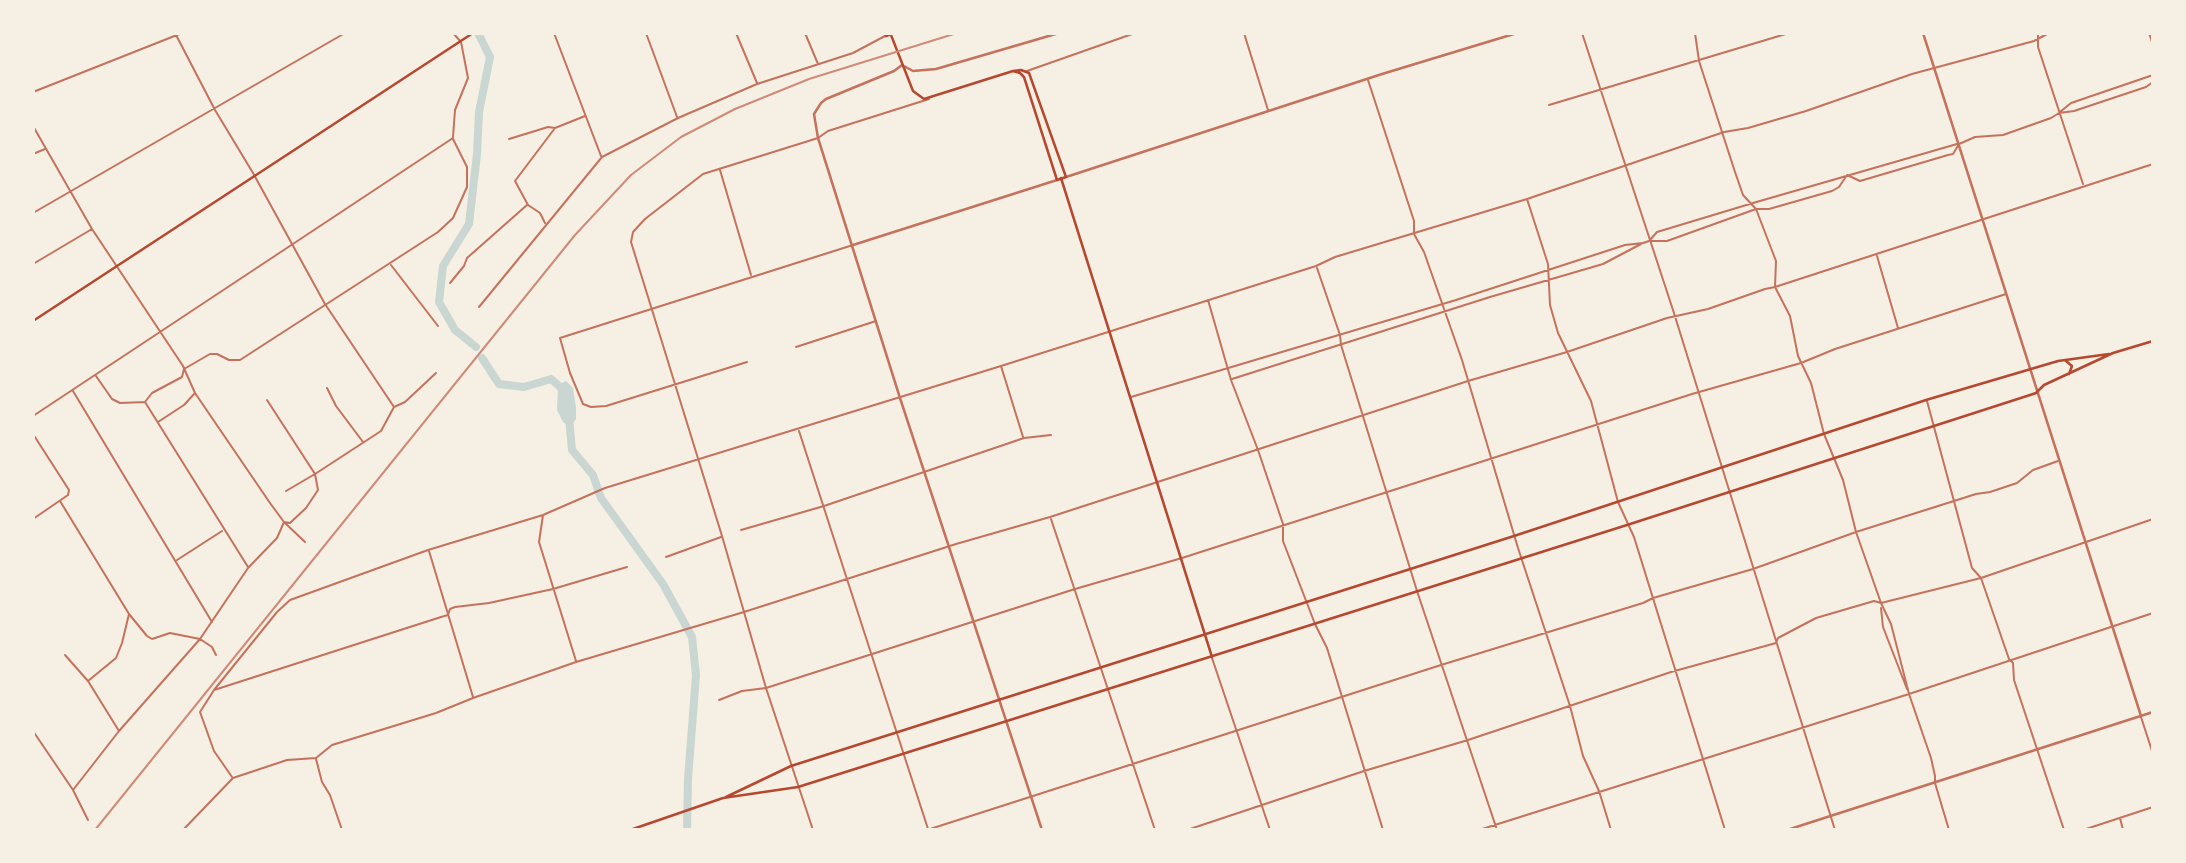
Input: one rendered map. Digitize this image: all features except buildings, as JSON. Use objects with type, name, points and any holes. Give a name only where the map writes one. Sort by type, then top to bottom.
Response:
[{"type":"main road","points":[[33,321],[472,34]]},
{"type":"main road","points":[[889,34],[913,91],[920,98],[929,99],[1013,71],[1026,71],[1032,76],[1061,178],[1212,657]]},
{"type":"main road","points":[[1013,71],[1024,77],[1061,178]]},
{"type":"main road","points":[[723,798],[791,766],[1514,536],[1926,400],[2062,360],[2113,353],[2153,341]]},
{"type":"main road","points":[[630,830],[723,798],[799,787],[1627,525],[2036,393],[2044,385],[2113,353]]},
{"type":"main road","points":[[2062,360],[2071,364],[2069,375]]},
{"type":"street","points":[[33,92],[181,33]]},
{"type":"street","points":[[33,214],[345,33]]},
{"type":"street","points":[[95,376],[112,399],[120,403],[145,402],[152,393],[182,377],[184,369],[210,354],[217,354],[229,360],[240,360],[438,232],[453,218],[460,207],[469,177],[453,138],[455,110],[468,78],[461,42],[453,33]]},
{"type":"street","points":[[554,33],[601,157]]},
{"type":"street","points":[[646,33],[677,118]]},
{"type":"street","points":[[736,33],[757,84]]},
{"type":"street","points":[[805,33],[818,64]]},
{"type":"street","points":[[1042,830],[976,622],[900,398],[814,120],[817,108],[826,99],[894,71],[902,65],[913,71],[936,69],[1059,33]]},
{"type":"street","points":[[1026,71],[1135,33]]},
{"type":"street","points":[[1244,33],[1268,111]]},
{"type":"street","points":[[747,362],[606,406],[591,407],[583,404],[560,338],[1517,33]]},
{"type":"street","points":[[1582,33],[1602,89],[1835,830]]},
{"type":"street","points":[[1695,33],[1699,61],[1744,195],[1756,209],[1776,261],[1775,287],[1790,316],[1801,363],[1811,383],[1824,434],[1843,480],[1856,532],[1891,624],[1909,694]]},
{"type":"street","points":[[1549,105],[1789,33]]},
{"type":"street","points":[[1923,33],[2153,754]]},
{"type":"street","points":[[2038,33],[2038,47],[2083,185]]},
{"type":"street","points":[[233,778],[214,751],[200,712],[214,690],[277,612],[290,600],[428,550],[543,514],[605,488],[900,398],[1316,266],[1335,257],[1527,199],[1724,132],[1748,128],[1805,111],[1826,102],[2049,33]]},
{"type":"street","points":[[2149,33],[2153,45]]},
{"type":"street","points":[[176,34],[215,110],[255,176],[325,304],[394,407]]},
{"type":"street","points":[[479,307],[601,157],[677,118],[757,84],[853,53],[889,34]]},
{"type":"street","points":[[1650,241],[1657,232],[1753,203],[1959,144],[1975,137],[2003,135],[2051,118],[2071,103],[2153,75]]},
{"type":"street","points":[[1368,79],[1414,221],[1414,234],[1424,252],[1442,303],[1570,706],[1583,756],[1599,792],[1611,830]]},
{"type":"street","points":[[2059,113],[2074,111],[2146,87],[2153,82]]},
{"type":"street","points":[[813,830],[766,688],[631,242],[633,232],[645,219],[703,174],[929,99]]},
{"type":"street","points":[[509,139],[548,127],[555,128],[586,116]]},
{"type":"street","points":[[33,125],[92,229],[184,369],[195,393],[284,522],[306,542]]},
{"type":"street","points":[[545,224],[540,213],[528,205],[515,181],[555,128]]},
{"type":"street","points":[[33,416],[453,138]]},
{"type":"street","points":[[1847,176],[1860,181],[1953,154],[1959,144]]},
{"type":"street","points":[[33,154],[45,149]]},
{"type":"street","points":[[183,830],[233,778],[287,760],[316,758],[332,745],[436,713],[576,662],[1050,517],[1674,316],[1708,309],[2153,164]]},
{"type":"street","points":[[719,169],[751,277]]},
{"type":"street","points":[[1231,380],[1604,264],[1643,243],[1667,241],[1756,209],[1769,209],[1832,191],[1839,187],[1847,176]]},
{"type":"street","points":[[1527,199],[1548,264],[1550,305],[1558,333],[1591,401],[1618,502],[1634,537],[1725,830]]},
{"type":"street","points":[[450,283],[467,258],[528,205]]},
{"type":"street","points":[[33,264],[92,229]]},
{"type":"street","points":[[1130,397],[1548,271],[1625,244],[1643,243]]},
{"type":"street","points":[[1876,255],[1898,329]]},
{"type":"street","points":[[390,264],[438,326]]},
{"type":"street","points":[[1316,266],[1340,335],[1441,665],[1497,830]]},
{"type":"street","points":[[719,700],[742,691],[766,688],[1697,393],[1801,363],[1835,349],[2006,294]]},
{"type":"street","points":[[1208,299],[1231,380],[1283,524],[1283,541],[1326,648],[1383,830]]},
{"type":"street","points":[[796,347],[877,321]]},
{"type":"street","points":[[1001,366],[1024,438]]},
{"type":"street","points":[[286,491],[381,431],[394,407],[405,401],[436,373]]},
{"type":"street","points":[[327,388],[336,406],[363,442]]},
{"type":"street","points":[[72,390],[212,622]]},
{"type":"street","points":[[157,422],[184,405],[195,393]]},
{"type":"street","points":[[267,400],[315,474],[318,490],[306,508],[289,523],[284,522]]},
{"type":"street","points":[[1926,400],[1972,568],[1981,578],[2009,659],[2013,663],[2014,680],[2064,830]]},
{"type":"street","points":[[145,402],[248,568]]},
{"type":"street","points":[[798,429],[928,830],[1643,603],[1653,597],[1753,569],[1953,501],[2017,483],[2033,470],[2058,461]]},
{"type":"street","points":[[33,434],[69,490],[68,495],[33,519]]},
{"type":"street","points":[[741,530],[824,506],[1024,438],[1051,435]]},
{"type":"street","points":[[60,501],[129,614],[147,636],[152,639],[170,633],[201,639],[212,646],[216,655]]},
{"type":"street","points":[[543,514],[539,542],[576,662]]},
{"type":"street","points":[[1050,517],[1155,830]]},
{"type":"street","points":[[1187,830],[1676,671],[1776,643],[1778,638],[1815,618],[1874,601],[1881,603],[1981,578],[2153,519]]},
{"type":"street","points":[[73,790],[120,731],[201,639],[248,568],[276,538],[284,522]]},
{"type":"street","points":[[176,560],[223,530]]},
{"type":"street","points":[[666,556],[722,536]]},
{"type":"street","points":[[428,550],[473,698]]},
{"type":"street","points":[[448,615],[450,609],[455,607],[489,603],[553,589],[627,567]]},
{"type":"street","points":[[1881,603],[1884,627],[1931,758],[1935,783],[1949,830]]},
{"type":"street","points":[[1479,830],[1909,694],[2153,613]]},
{"type":"street","points":[[88,681],[116,658],[129,614]]},
{"type":"street","points":[[214,690],[448,615]]},
{"type":"street","points":[[65,655],[88,681],[120,731]]},
{"type":"street","points":[[1212,657],[1270,830]]},
{"type":"street","points":[[1787,830],[2153,712]]},
{"type":"street","points":[[33,731],[73,790],[88,820]]},
{"type":"street","points":[[316,758],[319,774],[330,795],[342,830]]},
{"type":"street","points":[[2083,830],[2153,807]]},
{"type":"street","points":[[2120,818],[2123,830]]},
{"type":"shaded area","points":[[566,381],[573,388],[576,408],[576,419],[570,427],[563,422],[557,410],[558,385]]},
{"type":"waterway","points":[[476,347],[455,330],[439,302],[443,266],[469,224],[479,112],[490,57],[478,33]]},
{"type":"waterway","points":[[482,358],[499,384],[524,387],[551,379],[566,392]]},
{"type":"waterway","points":[[569,418],[572,450],[593,475],[601,498],[663,584],[692,637],[696,675],[687,830]]},
{"type":"railway","points":[[95,830],[575,235],[631,175],[681,137],[735,109],[809,79],[957,33]]}]
